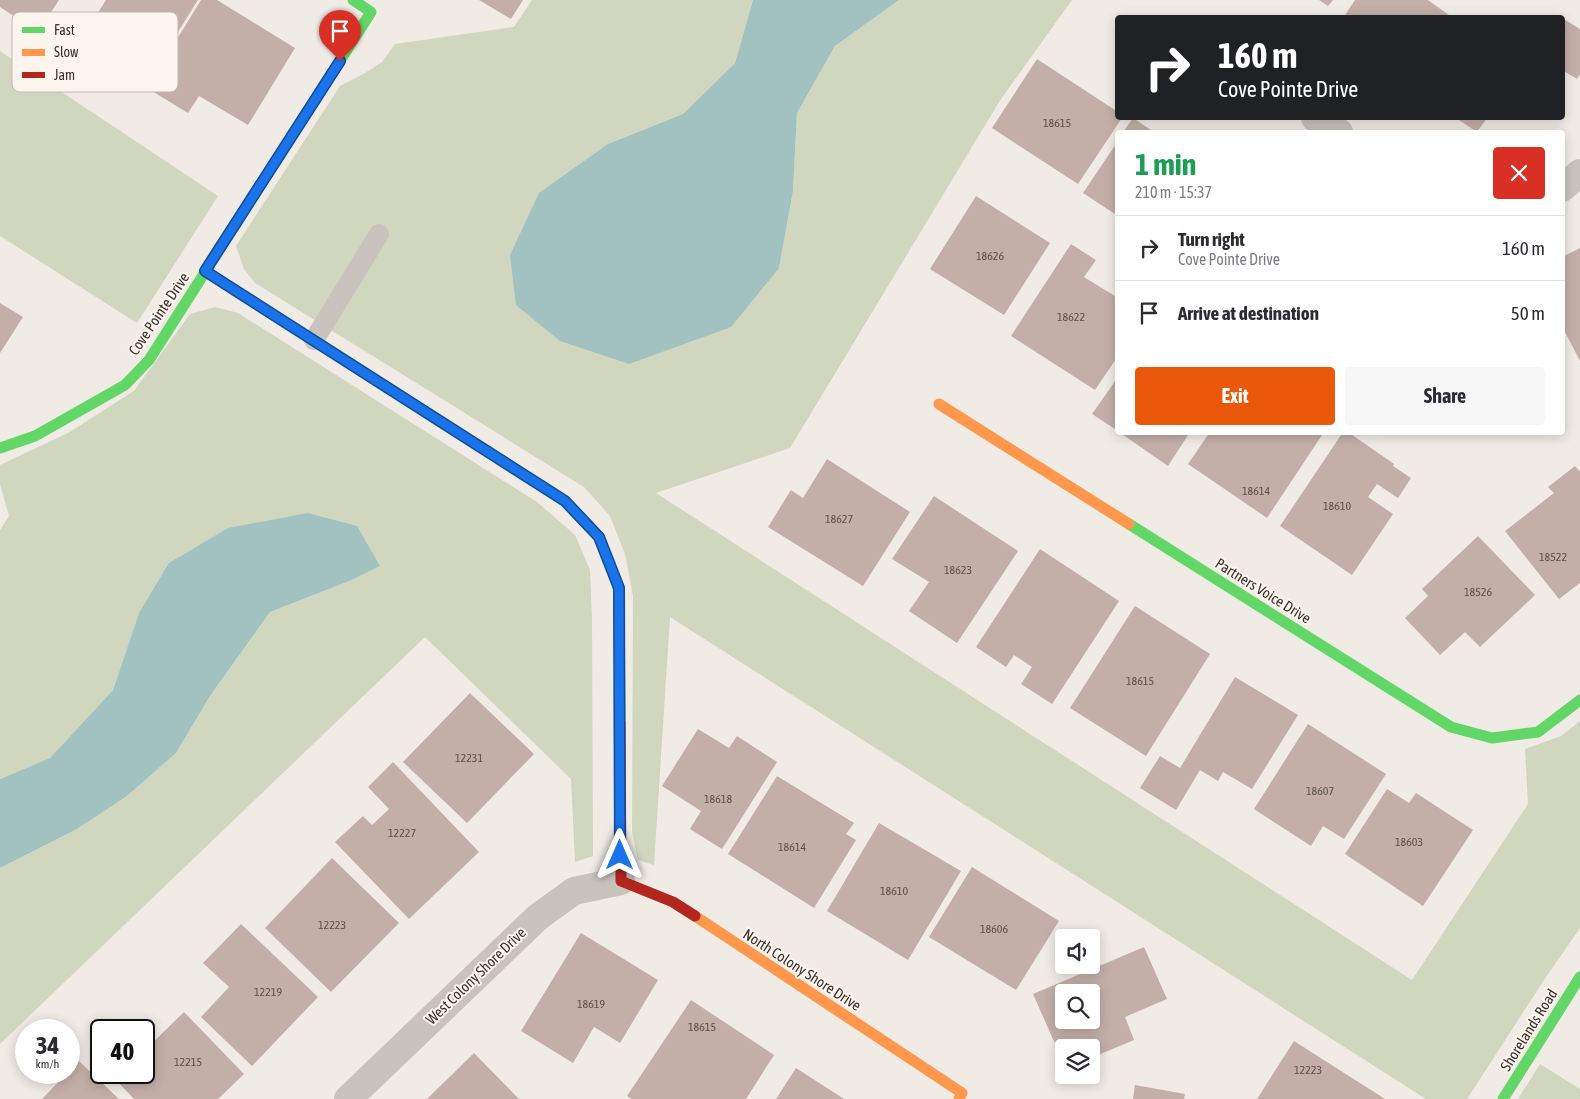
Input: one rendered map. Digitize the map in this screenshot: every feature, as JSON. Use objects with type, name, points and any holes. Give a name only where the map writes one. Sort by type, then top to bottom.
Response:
[{"type":"street","name":"Cove Pointe Drive","points":[[0,448],[35,436],[125,385],[149,360],[371,12],[353,0]]},
{"type":"street","points":[[1319,120],[1336,130]]},
{"type":"street","points":[[1565,186],[1580,173]]},
{"type":"street","points":[[205,271],[565,501],[599,537],[619,588],[620,881]]},
{"type":"street","name":"Partners Voice Drive","points":[[939,404],[1451,727],[1492,738],[1538,732],[1580,700]]},
{"type":"street","name":"North Colony Shore Drive","points":[[620,881],[673,902],[961,1096]]},
{"type":"street","name":"West Colony Shore Drive","points":[[348,1099],[538,917],[574,891],[620,881]]},
{"type":"street","name":"Shorelands Road","points":[[1503,1099],[1580,977]]},
{"type":"lane","points":[[314,340],[379,234]]},
{"type":"green space","points":[[532,0],[753,0],[735,63],[683,114],[608,144],[779,268],[793,191],[797,113],[835,46],[899,0],[1072,0],[1001,99],[790,448],[656,493],[1412,980],[1528,804],[1525,749],[1561,736],[1580,721],[1580,928],[1467,1099],[1426,1099],[670,617],[654,865],[638,860],[632,832],[633,596],[625,554],[610,516],[584,487],[255,283],[244,269],[236,246],[340,86],[382,62],[395,44],[514,27]]},
{"type":"green space","points":[[0,51],[12,59],[12,92],[62,92],[218,196],[137,323],[0,236]]},
{"type":"green space","points":[[215,307],[238,313],[537,502],[575,535],[590,570],[593,856],[575,862],[571,779],[425,637],[26,1019],[15,1019],[15,1030],[0,1044],[0,868],[77,829],[127,796],[176,753],[210,696],[270,612],[347,582],[139,613],[113,690],[50,758],[0,779],[0,530],[9,516],[0,484],[0,465],[68,433],[134,391],[190,314]]},
{"type":"green space","points":[[1540,1064],[1580,1089],[1580,1099],[1518,1099]]},
{"type":"water","points":[[753,0],[899,0],[835,46],[797,113],[793,191],[779,268],[731,327],[629,364],[560,341],[516,305],[510,255],[539,193],[608,144],[683,114],[735,63]]},
{"type":"water","points":[[308,513],[357,526],[380,566],[347,582],[270,612],[210,696],[176,753],[127,796],[77,829],[0,868],[0,779],[50,758],[113,690],[139,613],[169,563],[228,528]]},
{"type":"building","points":[[0,0],[59,0],[51,12],[12,12],[12,15],[0,7]]},
{"type":"building","points":[[106,0],[198,0],[178,32],[178,12],[98,12]]},
{"type":"building","points":[[201,0],[217,0],[295,48],[248,125],[199,96],[188,113],[154,92],[178,92],[178,37]]},
{"type":"building","points":[[479,0],[523,0],[511,19]]},
{"type":"building","points":[[1319,0],[1333,0],[1328,6]]},
{"type":"building","points":[[1355,0],[1428,0],[1449,15],[1345,15]]},
{"type":"building","points":[[1565,20],[1580,29],[1580,74],[1577,79],[1565,72]]},
{"type":"building","points":[[1037,59],[1115,110],[1115,120],[1121,120],[1078,184],[992,128]]},
{"type":"building","points":[[1132,120],[1136,120],[1151,130],[1124,130]]},
{"type":"building","points":[[1459,120],[1486,120],[1478,130],[1474,130]]},
{"type":"building","points":[[1115,145],[1115,214],[1083,193]]},
{"type":"building","points":[[976,196],[1050,243],[1004,315],[930,269]]},
{"type":"building","points":[[1071,244],[1096,260],[1084,277],[1115,296],[1115,360],[1095,390],[1011,336]]},
{"type":"building","points":[[1580,248],[1580,361],[1565,332],[1565,256]]},
{"type":"building","points":[[0,303],[23,317],[0,353]]},
{"type":"building","points":[[1115,381],[1115,429],[1092,414]]},
{"type":"building","points":[[1123,435],[1188,435],[1168,466]]},
{"type":"building","points":[[1208,435],[1322,435],[1267,518],[1188,464]]},
{"type":"building","points":[[1341,435],[1352,435],[1411,478],[1398,498],[1377,484],[1368,497],[1393,514],[1352,575],[1280,526]]},
{"type":"building","points":[[827,459],[910,512],[863,586],[768,527],[791,490],[803,498]]},
{"type":"building","points":[[1575,466],[1580,472],[1580,583],[1559,599],[1505,531],[1554,493],[1548,487]]},
{"type":"building","points":[[934,496],[1018,551],[957,643],[909,611],[929,582],[892,559]]},
{"type":"building","points":[[1478,536],[1535,595],[1480,647],[1465,632],[1440,655],[1405,618],[1428,596],[1422,589]]},
{"type":"building","points":[[1040,549],[1119,601],[1052,704],[1021,684],[1032,667],[1014,655],[1006,667],[976,647]]},
{"type":"building","points":[[1135,606],[1210,654],[1146,756],[1070,708]]},
{"type":"building","points":[[1235,677],[1298,715],[1252,789],[1223,772],[1218,781],[1200,770],[1176,810],[1140,788],[1160,756],[1180,768]]},
{"type":"building","points":[[470,693],[534,754],[467,823],[403,762]]},
{"type":"building","points":[[1308,724],[1386,774],[1344,839],[1323,826],[1311,846],[1254,809]]},
{"type":"building","points":[[698,729],[729,748],[737,736],[777,762],[722,849],[690,829],[701,811],[662,786]]},
{"type":"building","points":[[393,762],[479,852],[409,919],[335,842],[363,816],[372,825],[389,809],[368,787]]},
{"type":"building","points":[[777,776],[854,823],[846,834],[856,840],[814,908],[728,854]]},
{"type":"building","points":[[1387,789],[1409,803],[1416,793],[1473,830],[1423,906],[1345,854]]},
{"type":"building","points":[[879,823],[961,871],[908,960],[827,911]]},
{"type":"building","points":[[332,858],[399,923],[331,992],[265,928]]},
{"type":"building","points":[[972,867],[1059,921],[1016,990],[929,937]]},
{"type":"building","points":[[241,924],[318,997],[252,1066],[201,1017],[229,987],[203,963]]},
{"type":"building","points":[[581,933],[658,980],[620,1043],[594,1027],[573,1063],[521,1031]]},
{"type":"building","points":[[1144,947],[1167,999],[1125,1017],[1134,1040],[1100,1054],[1100,1039],[1055,1039],[1055,1044],[1033,994],[1055,985],[1055,1029],[1100,1029],[1100,984],[1057,984],[1080,974],[1100,974],[1100,966]]},
{"type":"building","points":[[691,1000],[774,1055],[746,1099],[632,1099],[627,1096]]},
{"type":"building","points":[[184,1012],[244,1074],[218,1099],[134,1099],[120,1084],[155,1084],[155,1040]]},
{"type":"building","points":[[1294,1041],[1385,1099],[1257,1099]]},
{"type":"building","points":[[474,1053],[519,1099],[427,1099]]},
{"type":"building","points":[[80,1062],[90,1071],[90,1084],[103,1084],[119,1099],[42,1099],[57,1084],[80,1084]]},
{"type":"building","points":[[796,1068],[844,1099],[776,1099]]},
{"type":"building","points":[[1135,1085],[1185,1094],[1184,1099],[1133,1099]]},
{"type":"traffic: fast","points":[[0,448],[35,436],[125,385],[149,360],[371,12],[353,0]]},
{"type":"traffic: fast","points":[[205,271],[565,501],[599,537],[619,589],[620,723]]},
{"type":"traffic: fast","points":[[1129,524],[1451,727],[1492,738],[1538,732],[1580,700]]},
{"type":"traffic: fast","points":[[1503,1099],[1580,977]]},
{"type":"traffic: slow","points":[[939,404],[1129,524]]},
{"type":"traffic: slow","points":[[695,916],[962,1093],[959,1099]]},
{"type":"traffic: jam","points":[[620,723],[621,881],[673,902],[695,916]]},
{"type":"route","points":[[340,61],[205,271],[565,501],[599,537],[619,588],[620,855]]}]
